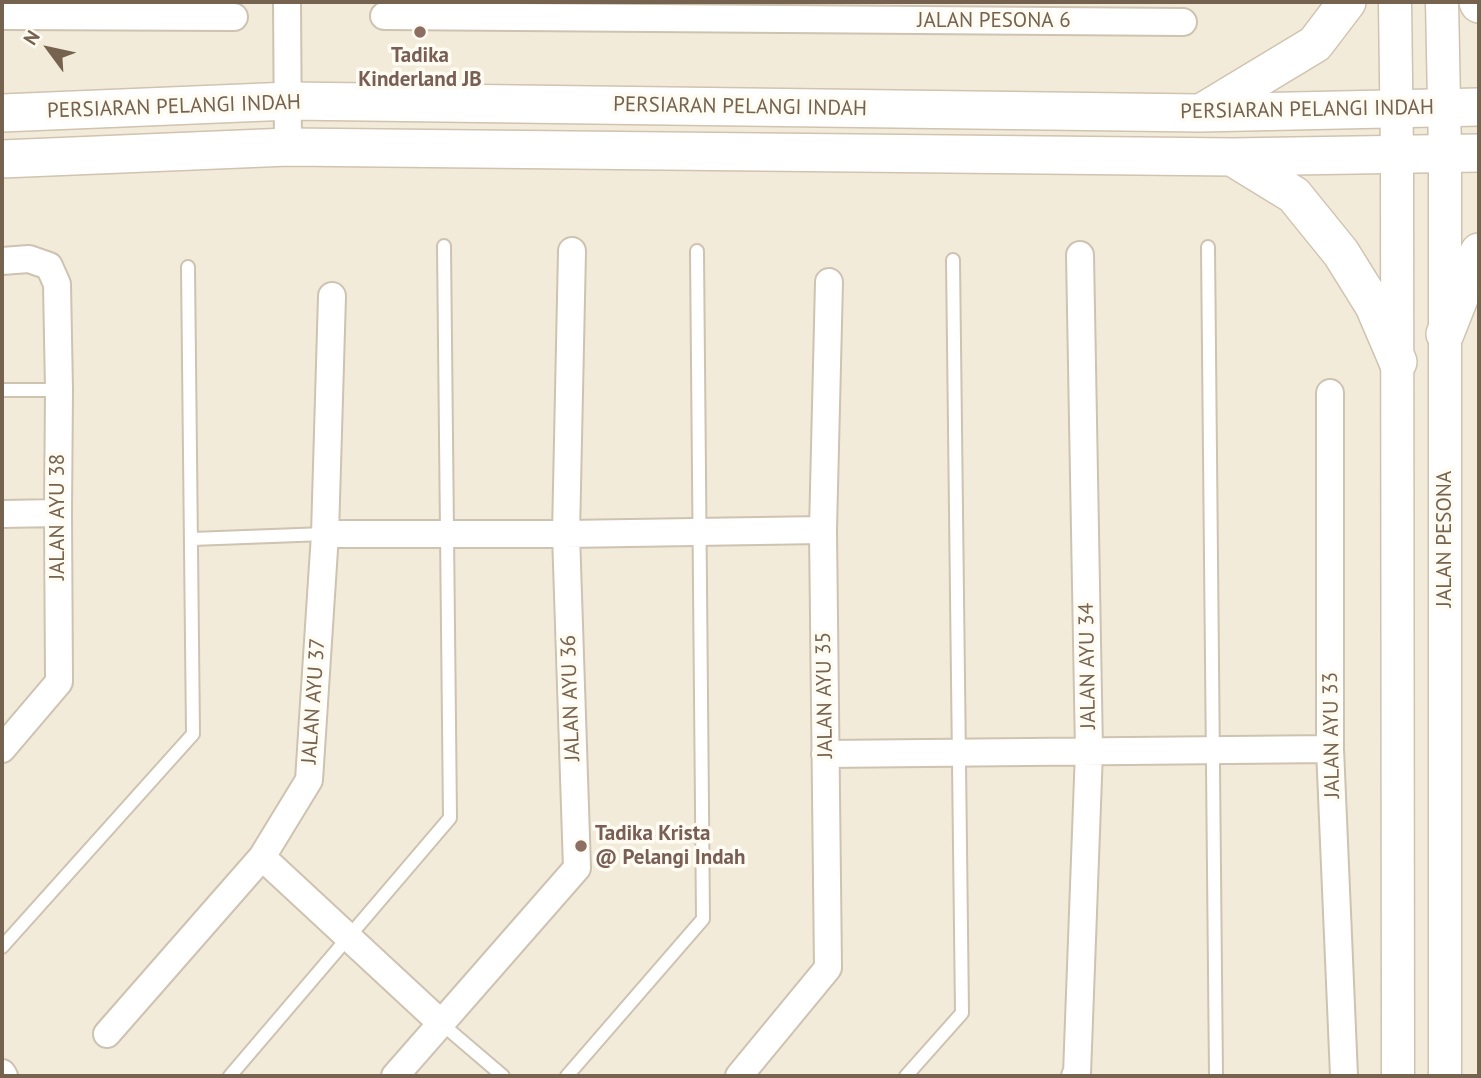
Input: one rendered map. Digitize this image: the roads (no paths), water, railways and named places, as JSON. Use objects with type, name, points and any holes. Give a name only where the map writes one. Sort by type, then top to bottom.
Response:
[{"type":"main road","points":[[1200,113],[1315,44],[1347,2]]},
{"type":"main road","name":"PERSIARAN PELANGI INDAH","points":[[2,113],[290,101],[1200,113],[1479,107]]},
{"type":"main road","name":"PERSIARAN PELANGI INDAH","points":[[2,159],[288,147],[1232,157],[1462,153]]},
{"type":"main road","points":[[1232,157],[1294,195],[1341,253],[1374,306],[1398,362]]},
{"type":"main road","points":[[1445,334],[1479,253]]},
{"type":"street","points":[[287,2],[290,101],[288,147]]},
{"type":"street","points":[[1395,2],[1398,1076]]},
{"type":"street","name":"JALAN PESONA","points":[[1442,2],[1443,107],[1462,153],[1445,334],[1445,1076]]},
{"type":"street","name":"JALAN PESONA 6","points":[[384,16],[822,11],[1183,22]]},
{"type":"street","points":[[2,16],[234,17]]},
{"type":"street","name":"JALAN AYU 36","points":[[395,1076],[576,868],[566,534],[572,251]]},
{"type":"street","name":"JALAN AYU 34","points":[[1075,1076],[1089,751],[1080,255]]},
{"type":"street","name":"JALAN AYU 38","points":[[2,261],[29,259],[49,266],[57,284],[60,390],[59,682],[2,749]]},
{"type":"street","name":"JALAN AYU 35","points":[[739,1076],[828,968],[823,530],[829,282]]},
{"type":"street","name":"JALAN AYU 37","points":[[107,1034],[262,857],[309,780],[325,534],[332,296]]},
{"type":"street","name":"JALAN AYU 33","points":[[1330,393],[1330,749],[1344,1076]]},
{"type":"street","points":[[2,514],[58,513]]},
{"type":"street","points":[[325,534],[823,530]]},
{"type":"street","points":[[825,754],[1330,749]]},
{"type":"street","points":[[262,857],[442,1024]]},
{"type":"lane","points":[[230,1076],[450,818],[444,246]]},
{"type":"lane","points":[[1208,247],[1216,1076]]},
{"type":"lane","points":[[567,1076],[703,919],[697,251]]},
{"type":"lane","points":[[906,1076],[961,1013],[953,260]]},
{"type":"lane","points":[[2,947],[193,734],[188,267]]},
{"type":"lane","points":[[2,390],[60,390]]},
{"type":"lane","points":[[192,539],[325,534]]},
{"type":"lane","points":[[442,1024],[503,1076]]},
{"type":"place","name":"Tadika Kinderland JB","points":[[420,32]]},
{"type":"place","name":"Tadika Krista @ Pelangi Indah","points":[[581,846]]}]
